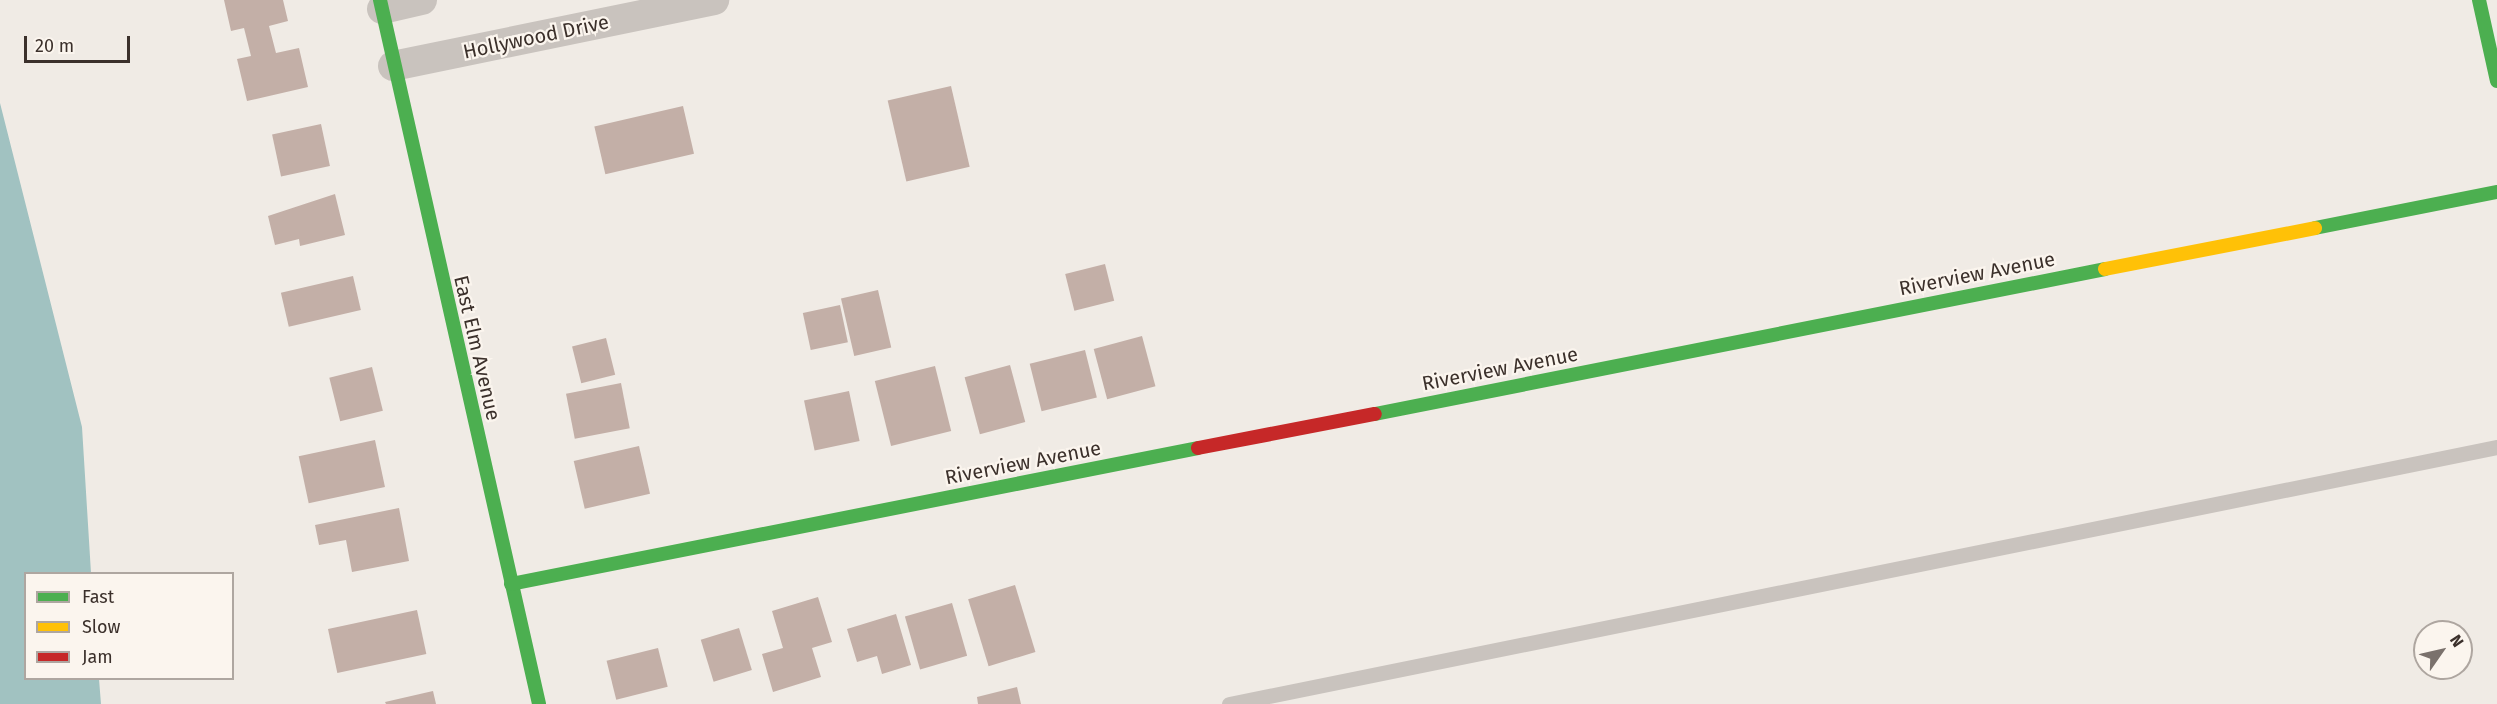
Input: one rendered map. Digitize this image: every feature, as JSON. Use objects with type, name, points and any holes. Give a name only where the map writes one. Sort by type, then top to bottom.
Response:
[{"type":"street","points":[[381,4],[422,0]]},
{"type":"street","name":"Hollywood Drive","points":[[393,66],[714,0]]},
{"type":"street","points":[[2479,0],[2497,81]]},
{"type":"street","name":"East Elm Avenue","points":[[381,4],[393,66],[539,704]]},
{"type":"street","name":"Riverview Avenue","points":[[511,584],[2497,192]]},
{"type":"lane","points":[[1229,704],[2497,447]]},
{"type":"water","points":[[0,103],[82,427],[91,572],[24,572],[24,680],[99,680],[101,704],[0,704]]},
{"type":"building","points":[[224,0],[283,0],[288,21],[269,26],[276,53],[299,48],[308,87],[247,101],[237,59],[251,56],[244,28],[231,31]]},
{"type":"building","points":[[951,86],[970,167],[906,181],[888,101]]},
{"type":"building","points":[[683,106],[694,154],[605,174],[594,126]]},
{"type":"building","points":[[321,124],[330,166],[281,176],[272,134]]},
{"type":"building","points":[[335,194],[345,235],[300,246],[299,239],[275,245],[268,216]]},
{"type":"building","points":[[1105,264],[1114,301],[1074,311],[1065,274]]},
{"type":"building","points":[[353,276],[361,310],[289,327],[281,293]]},
{"type":"building","points":[[878,290],[891,347],[854,356],[841,299]]},
{"type":"building","points":[[840,305],[848,342],[811,350],[803,313]]},
{"type":"building","points":[[1142,336],[1155,386],[1107,399],[1094,349]]},
{"type":"building","points":[[606,338],[615,375],[581,383],[572,346]]},
{"type":"building","points":[[1085,350],[1097,398],[1042,411],[1030,364]]},
{"type":"building","points":[[1010,365],[1025,422],[980,434],[965,377]]},
{"type":"building","points":[[935,366],[951,431],[891,446],[875,381]]},
{"type":"building","points":[[372,367],[383,411],[340,421],[329,378]]},
{"type":"building","points":[[621,383],[630,428],[575,439],[566,394]]},
{"type":"building","points":[[849,391],[860,441],[815,450],[804,401]]},
{"type":"building","points":[[375,440],[385,487],[309,503],[299,456]]},
{"type":"building","points":[[639,446],[650,494],[585,509],[574,461]]},
{"type":"building","points":[[399,508],[409,561],[352,572],[346,540],[319,545],[315,525]]},
{"type":"building","points":[[1015,585],[1035,652],[989,666],[968,599]]},
{"type":"building","points":[[818,597],[832,642],[812,648],[821,677],[773,692],[762,654],[783,648],[772,611]]},
{"type":"building","points":[[952,603],[967,656],[920,669],[905,617]]},
{"type":"building","points":[[417,610],[426,654],[337,673],[328,629]]},
{"type":"building","points":[[896,614],[911,665],[882,674],[877,656],[857,662],[847,629]]},
{"type":"building","points":[[739,628],[752,670],[714,682],[701,640]]},
{"type":"building","points":[[658,648],[668,687],[616,700],[607,661]]},
{"type":"building","points":[[1017,687],[1021,704],[978,704],[977,697]]},
{"type":"building","points":[[433,691],[436,704],[386,704],[385,702]]},
{"type":"traffic: fast","points":[[380,0],[539,704]]},
{"type":"traffic: fast","points":[[2479,0],[2497,81]]},
{"type":"traffic: fast","points":[[2315,228],[2497,192]]},
{"type":"traffic: fast","points":[[1375,414],[2105,269]]},
{"type":"traffic: fast","points":[[511,584],[1198,448]]},
{"type":"traffic: slow","points":[[2105,269],[2315,228]]},
{"type":"traffic: jam","points":[[1198,448],[1375,414]]}]
